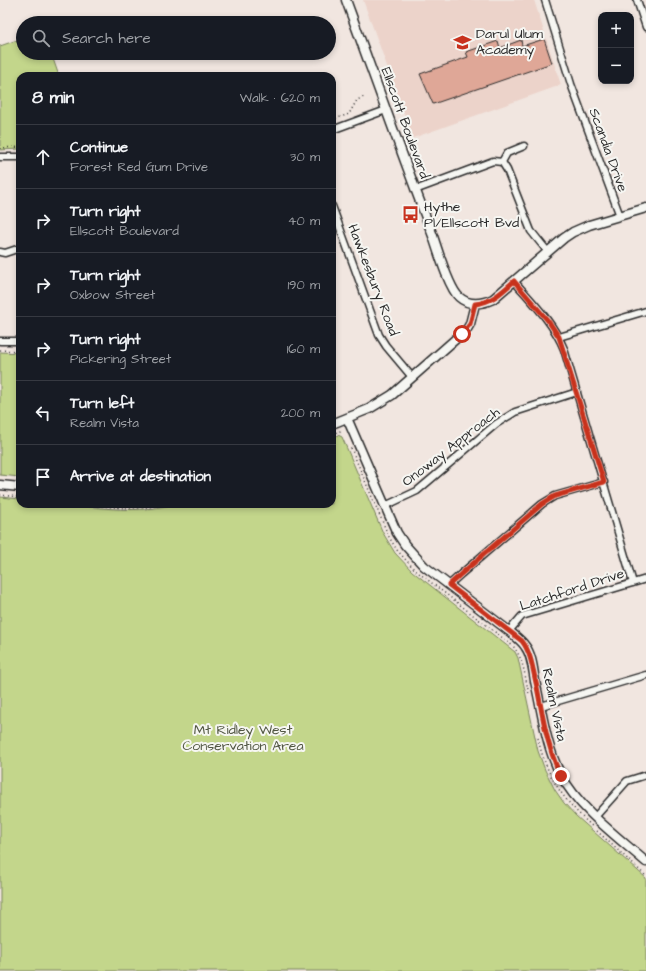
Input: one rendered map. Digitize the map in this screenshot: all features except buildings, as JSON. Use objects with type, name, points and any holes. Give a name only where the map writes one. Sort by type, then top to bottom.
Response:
[{"type":"street","name":"Ellscott Boulevard","points":[[346,0],[415,190],[455,291],[464,301],[475,304]]},
{"type":"street","name":"Scandia Drive","points":[[545,0],[571,84],[620,216]]},
{"type":"street","points":[[637,0],[646,27]]},
{"type":"street","points":[[336,129],[386,110]]},
{"type":"street","points":[[502,162],[507,153],[524,146]]},
{"type":"street","points":[[0,157],[16,156]]},
{"type":"street","points":[[415,190],[493,161],[502,162],[508,170],[531,231],[548,252]]},
{"type":"street","points":[[336,422],[380,402],[412,377],[467,329],[470,324],[475,304],[487,302],[493,299],[564,238],[581,228],[646,208]]},
{"type":"street","name":"Hawkesbury Road","points":[[336,217],[379,335],[386,346],[412,377]]},
{"type":"street","points":[[0,252],[16,249]]},
{"type":"street","points":[[514,281],[549,322],[559,337],[577,392],[633,583]]},
{"type":"street","points":[[559,337],[645,311],[646,318]]},
{"type":"street","points":[[0,341],[16,342]]},
{"type":"street","name":"Onoway Approach","points":[[385,506],[417,491],[496,424],[515,412],[577,392]]},
{"type":"street","name":"Realm Vista","points":[[347,418],[397,533],[405,545],[424,566],[522,641],[529,654],[550,749],[561,776],[571,792],[595,817],[646,862]]},
{"type":"street","points":[[449,585],[542,504],[555,496],[604,482]]},
{"type":"street","points":[[0,485],[16,487]]},
{"type":"street","name":"Latchford Drive","points":[[509,631],[522,616],[646,579]]},
{"type":"street","points":[[541,706],[646,675]]},
{"type":"street","points":[[595,817],[627,781],[646,774]]},
{"type":"path","points":[[336,119],[349,114],[357,100],[366,96]]},
{"type":"path","points":[[0,148],[16,147]]},
{"type":"path","points":[[0,350],[16,351]]},
{"type":"path","points":[[336,432],[342,429],[346,436]]},
{"type":"path","points":[[348,443],[386,531],[396,550],[415,570],[514,646],[521,659],[530,699]]},
{"type":"path","points":[[0,495],[16,497]]},
{"type":"path","points":[[122,508],[140,508]]},
{"type":"path","points":[[537,734],[544,763],[551,777],[565,798],[582,818],[646,876]]},
{"type":"shaded area","name":"Darul Ulum Academy","points":[[363,0],[534,0],[561,85],[413,138]]},
{"type":"green space","points":[[16,40],[16,60],[53,60],[58,72],[16,72],[16,149],[0,150],[0,46]]},
{"type":"green space","points":[[0,352],[16,353],[16,477],[0,475]]},
{"type":"green space","name":"Mt Ridley West Conservation Area","points":[[338,435],[342,437],[383,533],[395,553],[412,571],[515,652],[518,658],[538,751],[555,790],[564,803],[576,816],[646,878],[646,971],[0,971],[0,497],[16,499],[16,508],[336,508],[336,436]]},
{"type":"place","name":"Darul Ulum Academy","points":[[463,42]]},
{"type":"place","name":"Hythe Pl/Ellscott Bvd","points":[[411,215]]},
{"type":"route","points":[[462,334],[470,324],[475,304],[487,302],[493,299],[514,281],[555,330],[564,348],[604,482],[555,496],[542,504],[449,585],[522,641],[526,646],[531,662],[550,749],[561,776]]}]
